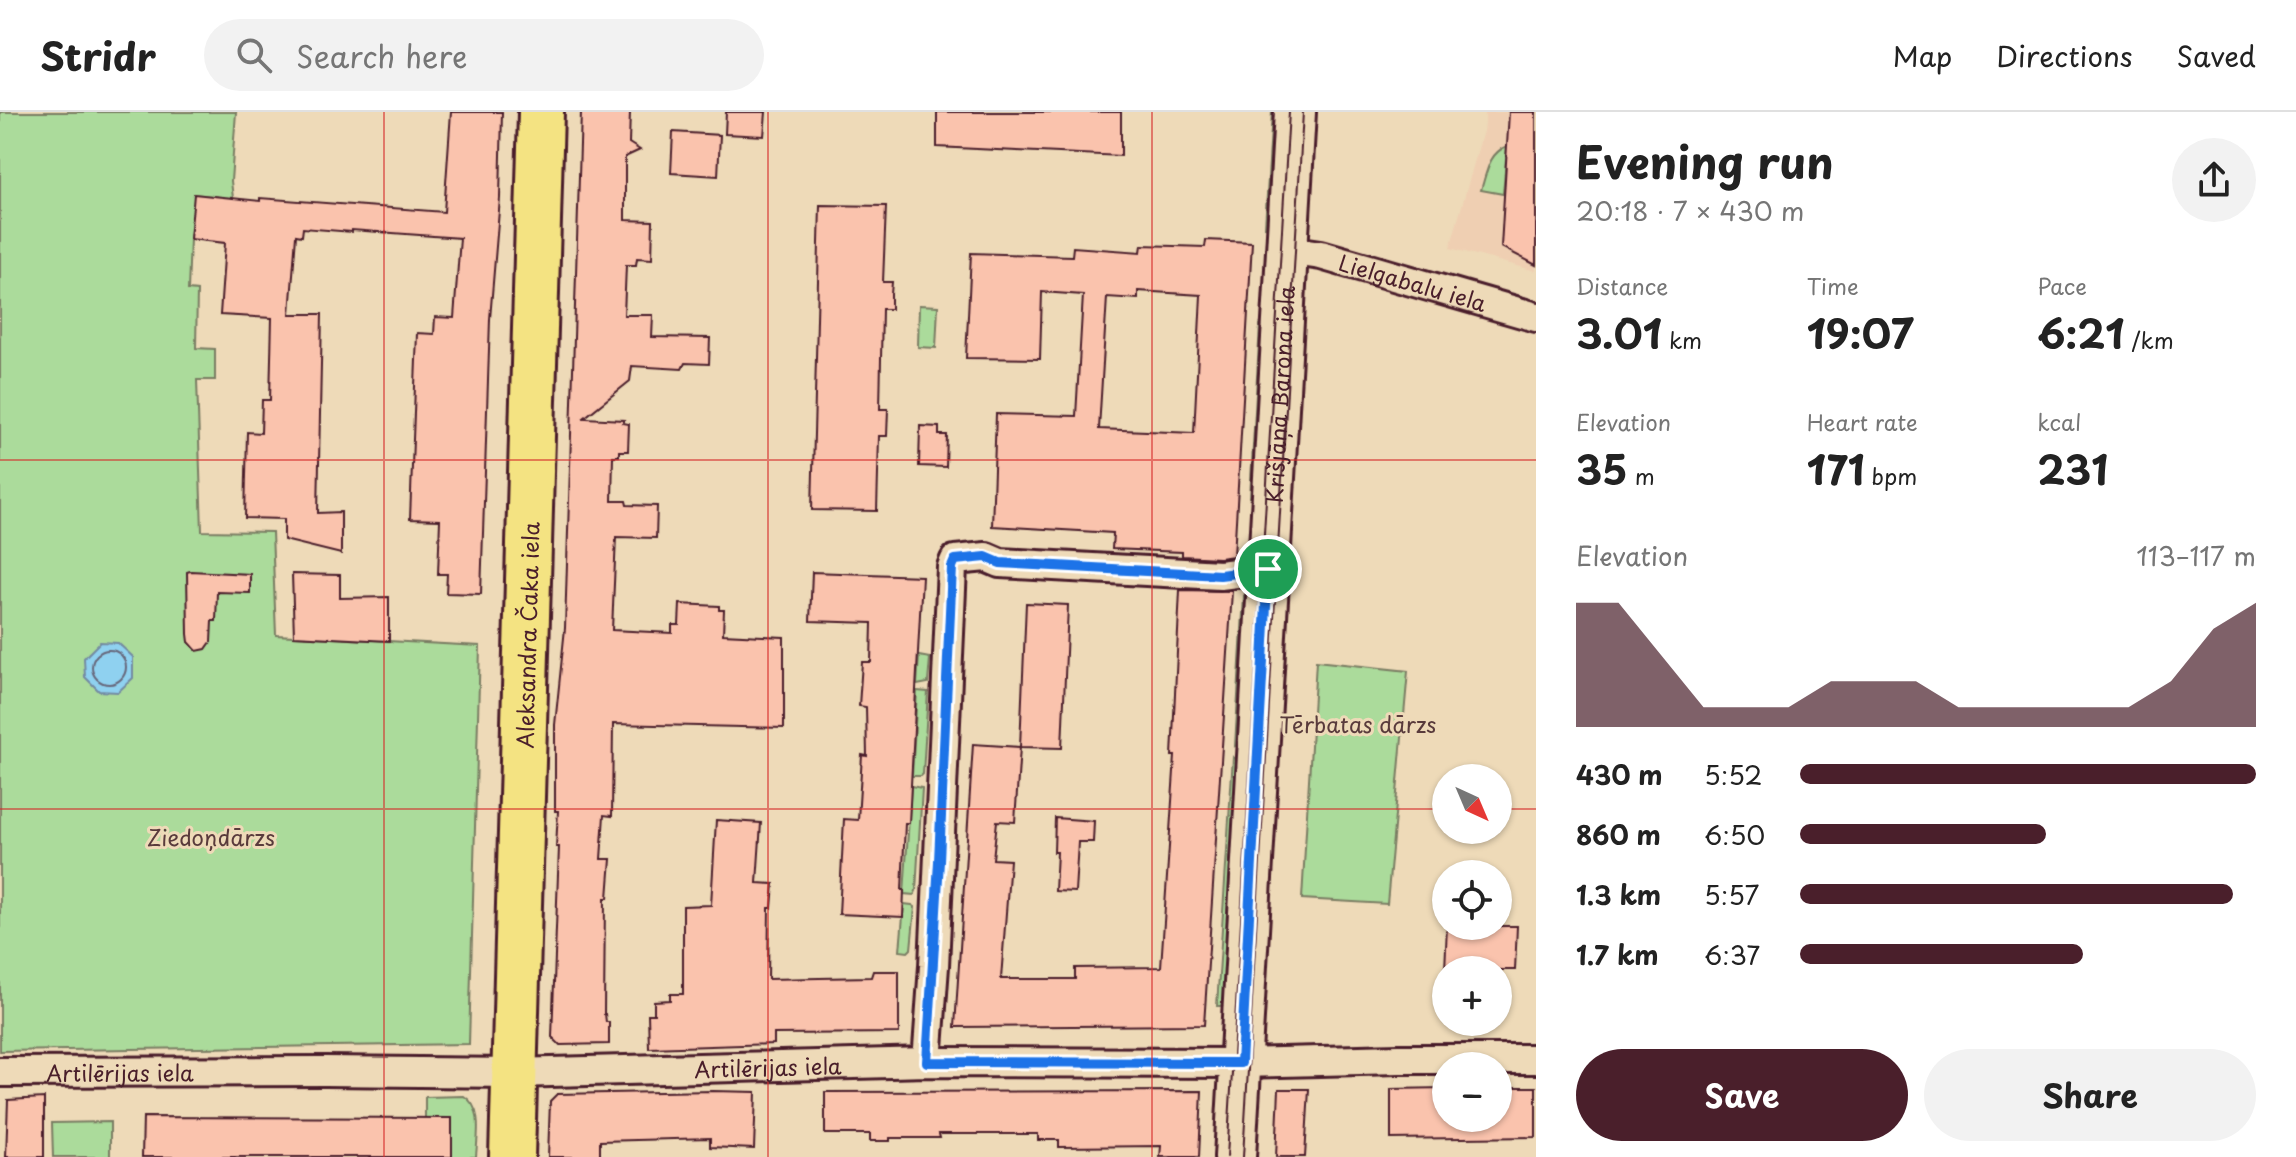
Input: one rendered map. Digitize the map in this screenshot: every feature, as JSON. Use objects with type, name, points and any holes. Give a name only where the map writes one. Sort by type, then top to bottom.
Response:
[{"type":"main road","name":"Aleksandra Čaka iela","points":[[512,1157],[541,112]]},
{"type":"street","name":"Krišjāņa Barona iela","points":[[1235,1157],[1295,112]]},
{"type":"street","name":"Lielgabalu iela","points":[[1287,250],[1321,255],[1536,317]]},
{"type":"street","points":[[927,1062],[952,567],[955,560],[986,557],[1000,563],[1220,575],[1268,569]]},
{"type":"street","name":"Artilērijas iela","points":[[0,1072],[514,1073],[927,1062],[1241,1063],[1536,1059]]},
{"type":"shaded area","points":[[1485,112],[1536,112],[1536,271],[1450,248],[1485,124]]},
{"type":"green space","name":"Ziedoņdārzs","points":[[0,112],[236,112],[231,181],[233,198],[195,194],[190,239],[188,290],[197,291],[196,348],[215,349],[215,380],[197,380],[202,531],[272,532],[276,635],[480,646],[469,1044],[0,1051]]},
{"type":"green space","points":[[1272,112],[1276,112],[1269,226],[1265,227]]},
{"type":"green space","points":[[1507,146],[1503,194],[1481,190],[1492,159]]},
{"type":"green space","points":[[919,305],[938,306],[936,348],[918,347]]},
{"type":"green space","points":[[1260,325],[1263,327],[1252,499],[1250,498]]},
{"type":"green space","points":[[1244,596],[1248,598],[1239,744],[1235,746]]},
{"type":"green space","points":[[919,656],[930,658],[928,683],[917,685]]},
{"type":"green space","name":"Tērbatas dārzs","points":[[1316,661],[1408,671],[1387,904],[1302,899]]},
{"type":"green space","points":[[917,691],[928,692],[923,774],[912,776]]},
{"type":"green space","points":[[1233,757],[1238,760],[1223,1004],[1217,1006]]},
{"type":"green space","points":[[911,786],[922,788],[914,895],[904,894]]},
{"type":"green space","points":[[904,904],[915,907],[911,949],[908,952],[900,951]]},
{"type":"green space","points":[[464,1096],[477,1115],[476,1157],[452,1157],[452,1118],[425,1118],[425,1097]]},
{"type":"green space","points":[[110,1122],[110,1157],[53,1157],[52,1123]]},
{"type":"water","points":[[100,642],[118,643],[133,657],[133,678],[118,692],[99,691],[85,677],[84,658]]},
{"type":"building","points":[[451,112],[502,112],[500,198],[490,319],[481,594],[446,593],[447,574],[438,574],[440,520],[410,519],[417,333],[434,334],[435,317],[454,318],[460,238],[303,228],[302,236],[296,235],[290,314],[322,314],[318,513],[341,512],[341,554],[284,540],[284,519],[245,518],[247,432],[261,433],[262,400],[270,400],[272,318],[220,315],[225,243],[190,239],[194,194],[444,212]]},
{"type":"building","points":[[581,112],[630,112],[629,143],[640,150],[625,157],[625,220],[653,221],[652,259],[637,258],[636,265],[626,265],[624,315],[653,315],[652,337],[710,338],[709,364],[685,363],[682,369],[632,366],[630,381],[584,418],[624,420],[623,423],[629,424],[628,451],[619,451],[619,456],[613,456],[612,501],[657,506],[656,538],[616,537],[612,630],[672,633],[672,625],[679,625],[680,604],[719,606],[719,610],[724,610],[723,634],[784,637],[784,728],[613,724],[612,816],[604,815],[601,859],[611,859],[608,898],[605,898],[604,1014],[606,1022],[609,1022],[609,1044],[560,1045],[552,1037],[559,847],[556,847],[555,725],[565,628]]},
{"type":"building","points":[[726,112],[766,112],[764,136],[725,134]]},
{"type":"building","points":[[937,112],[1121,112],[1121,156],[937,147]]},
{"type":"building","points":[[1509,112],[1536,112],[1536,265],[1501,247]]},
{"type":"building","points":[[673,132],[720,135],[718,176],[671,173]]},
{"type":"building","points":[[820,205],[886,206],[883,282],[892,282],[891,309],[882,309],[880,409],[888,409],[887,436],[879,436],[877,511],[812,510]]},
{"type":"building","points":[[1206,240],[1252,242],[1234,556],[1182,556],[1182,552],[1112,549],[1113,533],[992,526],[996,414],[1076,416],[1083,295],[1042,292],[1040,359],[966,358],[971,253],[1072,256],[1073,247],[1141,252],[1142,245],[1205,247]],"holes":[[[1138,291],[1201,295],[1194,433],[1099,429],[1107,297],[1138,299]]]},
{"type":"building","points":[[920,426],[939,427],[939,435],[947,435],[946,467],[919,466]]},
{"type":"building","points":[[187,572],[250,574],[250,593],[217,592],[216,621],[212,621],[211,642],[206,649],[197,651],[189,642],[188,634]]},
{"type":"building","points":[[812,572],[922,576],[909,823],[905,823],[903,917],[839,914],[844,819],[858,820],[862,755],[867,756],[866,707],[859,706],[862,662],[871,662],[872,623],[810,621]]},
{"type":"building","points":[[292,574],[340,575],[340,598],[389,597],[389,641],[294,636]]},
{"type":"building","points":[[1180,590],[1232,591],[1204,1025],[955,1027],[973,744],[1020,747],[1015,822],[997,821],[993,859],[1010,860],[1001,979],[1075,979],[1075,968],[1161,967],[1175,756],[1172,756]]},
{"type":"building","points":[[1026,603],[1068,605],[1062,748],[1020,747]]},
{"type":"building","points":[[1055,818],[1094,821],[1093,842],[1078,842],[1075,892],[1055,891]]},
{"type":"building","points":[[716,820],[761,823],[757,883],[774,884],[772,908],[769,908],[768,979],[871,977],[873,971],[899,971],[899,1033],[774,1034],[774,1044],[649,1048],[648,1014],[654,1014],[654,1001],[670,1000],[670,994],[683,994],[683,906],[711,905]]},
{"type":"building","points":[[1512,926],[1517,926],[1515,970],[1512,970],[1512,956],[1446,956],[1446,940],[1512,940]]},
{"type":"building","points":[[1512,1087],[1536,1087],[1536,1137],[1391,1139],[1391,1089],[1432,1088],[1432,1132],[1512,1132]]},
{"type":"building","points":[[1279,1089],[1309,1089],[1305,1157],[1276,1157]]},
{"type":"building","points":[[1202,1091],[1199,1157],[1160,1157],[1161,1146],[1059,1147],[1059,1140],[1038,1140],[1038,1134],[939,1134],[940,1138],[870,1141],[870,1134],[825,1134],[825,1092]]},
{"type":"building","points":[[756,1092],[754,1149],[710,1147],[710,1138],[600,1141],[600,1157],[548,1157],[550,1101],[557,1094]]},
{"type":"building","points":[[44,1098],[44,1157],[6,1157],[8,1100]]},
{"type":"building","points":[[143,1117],[452,1118],[452,1157],[142,1157]]},
{"type":"tram line","points":[[1227,1157],[1289,112]]},
{"type":"tram line","points":[[1243,1157],[1303,112]]},
{"type":"route","points":[[986,557],[1000,563],[1220,575],[1268,569],[1241,1063],[927,1062],[952,567],[955,560],[986,557]]}]
